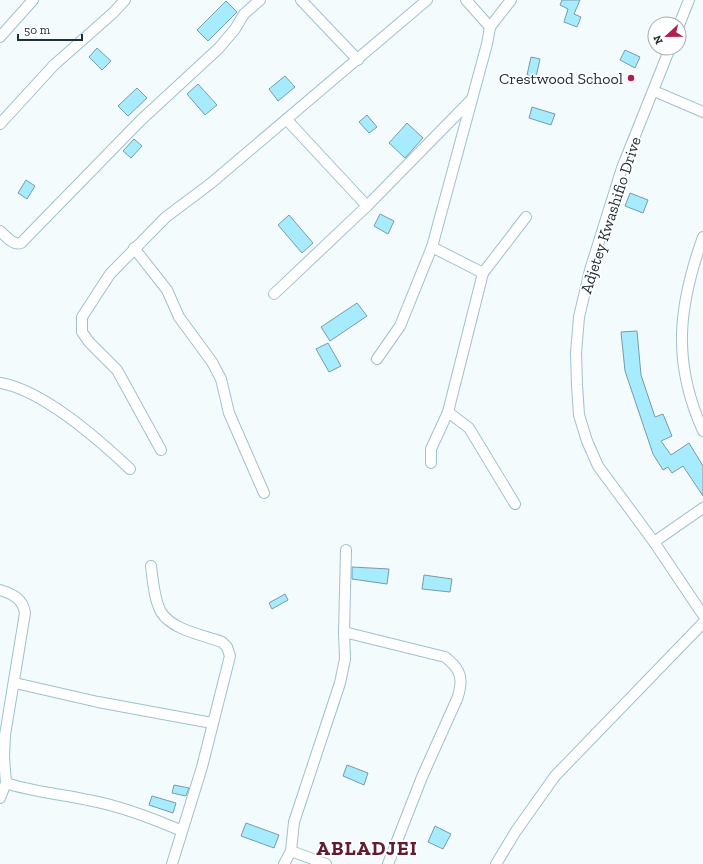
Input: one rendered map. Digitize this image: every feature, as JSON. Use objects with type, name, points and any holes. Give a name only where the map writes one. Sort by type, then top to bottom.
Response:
[{"type":"street","points":[[0,37],[33,0]]},
{"type":"street","points":[[0,124],[54,64],[113,13],[125,0]]},
{"type":"street","points":[[0,231],[13,242],[17,244],[22,243],[141,120],[219,48],[235,29],[244,14],[260,0]]},
{"type":"street","points":[[301,0],[358,60]]},
{"type":"street","points":[[161,450],[117,370],[89,342],[82,332],[82,317],[110,274],[166,217],[210,184],[287,120],[427,0]]},
{"type":"street","points":[[466,0],[490,28]]},
{"type":"street","points":[[377,359],[400,326],[432,247],[490,28],[512,0]]},
{"type":"street","points":[[683,16],[689,0]]},
{"type":"street","name":"Adjetey Kwashifio Drive","points":[[667,56],[622,168],[590,270],[579,317],[576,353],[579,415],[586,441],[598,466],[654,542],[703,616]]},
{"type":"street","points":[[654,91],[703,112]]},
{"type":"street","points":[[274,294],[366,206],[472,99]]},
{"type":"street","points":[[287,120],[366,206]]},
{"type":"street","points":[[431,463],[431,449],[448,412],[483,273],[526,217]]},
{"type":"street","points":[[703,237],[690,274],[682,329],[682,353],[688,392],[703,431]]},
{"type":"street","points":[[432,247],[483,273]]},
{"type":"street","points":[[134,248],[167,290],[179,317],[212,362],[221,379],[231,419],[264,493]]},
{"type":"street","points":[[0,383],[30,393],[92,434],[130,469]]},
{"type":"street","points":[[448,412],[469,428],[515,504]]},
{"type":"street","points":[[654,542],[703,508]]},
{"type":"street","points":[[284,864],[291,850],[294,822],[340,683],[345,659],[344,632],[346,550]]},
{"type":"street","points":[[151,566],[156,598],[162,612],[169,620],[179,626],[222,642],[227,647],[230,656],[212,723],[202,768],[172,864]]},
{"type":"street","points":[[0,590],[14,595],[24,606],[26,613],[5,735],[4,757],[6,783],[0,798]]},
{"type":"street","points":[[496,864],[516,831],[555,776],[703,623]]},
{"type":"street","points":[[344,632],[444,657],[455,664],[460,675],[461,688],[457,699],[422,777],[388,864]]},
{"type":"street","points":[[15,683],[98,702],[212,723]]},
{"type":"street","points":[[6,783],[27,790],[89,800],[152,818],[182,831]]},
{"type":"street","points":[[291,850],[326,864]]},
{"type":"building","points":[[562,0],[580,0],[574,14],[581,17],[577,27],[564,22],[568,9],[560,5]]},
{"type":"building","points":[[226,1],[237,12],[208,41],[197,30]]},
{"type":"building","points":[[97,48],[111,61],[102,70],[89,57]]},
{"type":"building","points":[[625,50],[640,57],[635,68],[620,60]]},
{"type":"building","points":[[531,57],[540,59],[536,77],[527,75]]},
{"type":"building","points":[[285,76],[295,87],[278,101],[269,89]]},
{"type":"building","points":[[198,84],[217,105],[205,115],[187,94]]},
{"type":"building","points":[[137,88],[147,98],[128,116],[118,106]]},
{"type":"building","points":[[532,107],[555,114],[551,125],[529,118]]},
{"type":"building","points":[[367,115],[377,127],[369,133],[359,122]]},
{"type":"building","points":[[407,123],[423,138],[405,158],[389,143]]},
{"type":"building","points":[[134,139],[142,146],[131,158],[123,151]]},
{"type":"building","points":[[26,180],[35,186],[27,199],[18,193]]},
{"type":"building","points":[[630,193],[648,200],[643,213],[625,206]]},
{"type":"building","points":[[380,214],[394,221],[388,234],[374,226]]},
{"type":"building","points":[[289,215],[313,243],[302,253],[278,225]]},
{"type":"building","points":[[357,303],[367,316],[330,341],[321,327]]},
{"type":"building","points":[[637,331],[641,375],[655,417],[663,414],[672,436],[661,441],[671,455],[689,443],[703,466],[703,496],[683,466],[672,473],[668,467],[663,470],[653,454],[625,371],[621,332]]},
{"type":"building","points":[[328,343],[341,366],[329,372],[316,349]]},
{"type":"building","points":[[352,567],[389,569],[387,584],[352,579]]},
{"type":"building","points":[[424,575],[452,579],[450,592],[422,589]]},
{"type":"building","points":[[285,594],[288,600],[272,609],[269,603]]},
{"type":"building","points":[[347,765],[368,773],[364,785],[343,776]]},
{"type":"building","points":[[174,785],[189,788],[186,796],[172,793]]},
{"type":"building","points":[[152,796],[176,803],[173,813],[149,805]]},
{"type":"building","points":[[246,823],[279,835],[274,848],[241,836]]},
{"type":"building","points":[[435,826],[451,834],[443,849],[428,842]]},
{"type":"place","name":"Crestwood School","points":[[631,78]]},
{"type":"district","name":"ABLADJEI","points":[[367,848]]}]
